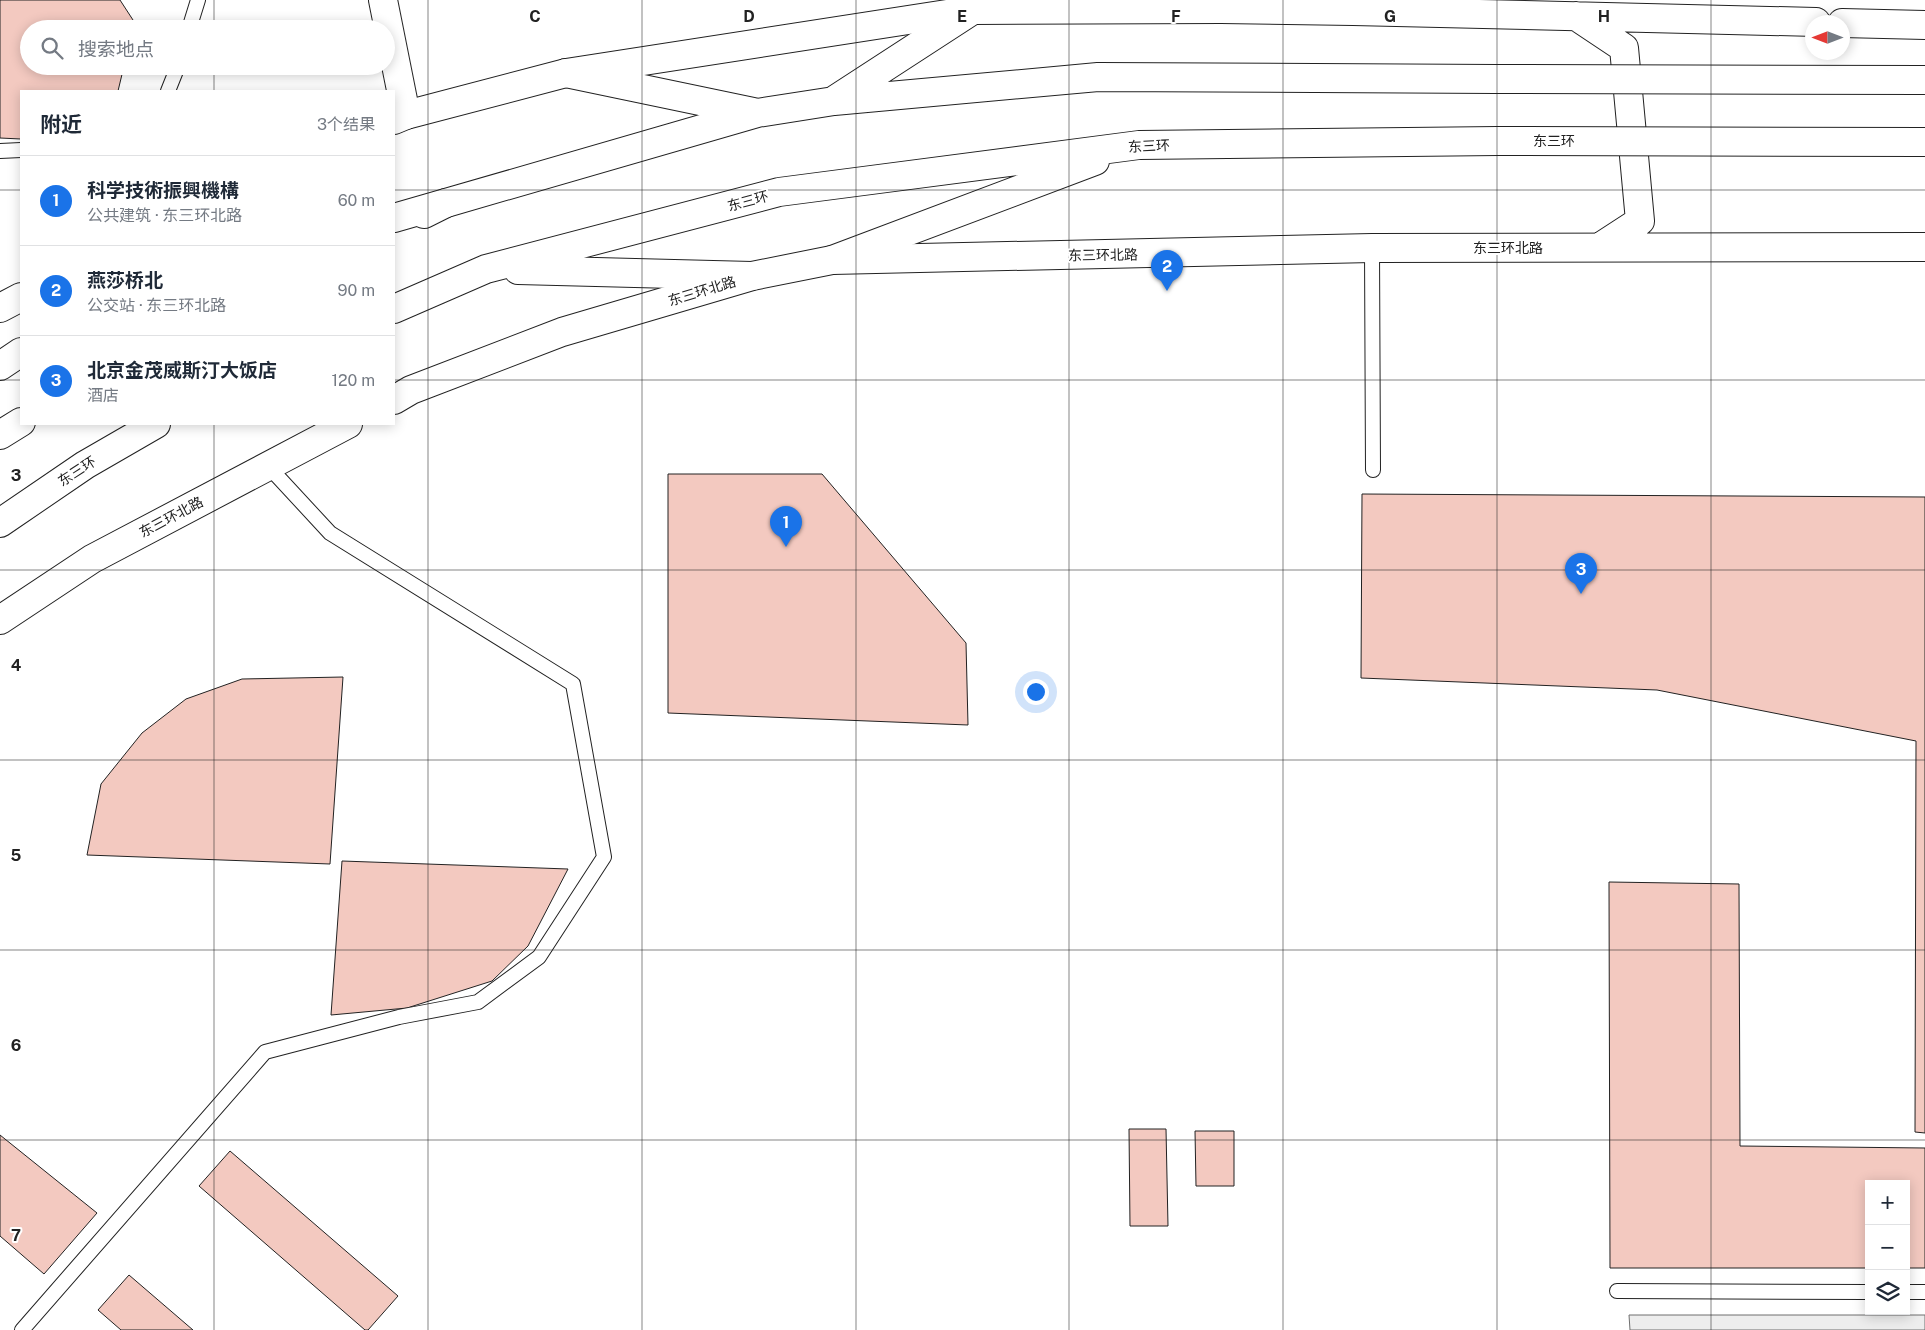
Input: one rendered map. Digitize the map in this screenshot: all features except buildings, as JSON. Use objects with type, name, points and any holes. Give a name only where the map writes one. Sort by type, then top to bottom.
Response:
[{"type":"main road","points":[[383,0],[386,20]]},
{"type":"main road","points":[[394,75],[400,118],[566,73],[974,10],[1221,9],[1805,22]]},
{"type":"main road","points":[[834,101],[974,10]]},
{"type":"main road","points":[[1576,16],[1624,48],[1640,221],[1600,248]]},
{"type":"main road","points":[[1850,23],[1925,25]]},
{"type":"main road","points":[[566,73],[757,113]]},
{"type":"main road","points":[[395,218],[757,113],[834,101],[1098,77],[1925,80]]},
{"type":"main road","name":"东三环","points":[[395,309],[486,270],[779,192],[1140,145],[1498,141],[1925,142]]},
{"type":"main road","points":[[832,260],[1140,145]]},
{"type":"main road","points":[[395,228],[446,203]]},
{"type":"main road","name":"东三环北路","points":[[395,399],[412,390],[562,332],[752,276],[832,260],[1372,248],[1925,247]]},
{"type":"main road","points":[[486,270],[752,276]]},
{"type":"main road","points":[[0,308],[20,298]]},
{"type":"main road","points":[[0,366],[20,353]]},
{"type":"main road","points":[[0,435],[20,423]]},
{"type":"main road","name":"东三环","points":[[0,523],[85,465],[154,425]]},
{"type":"main road","name":"东三环北路","points":[[0,620],[92,559],[346,425]]},
{"type":"lane","points":[[192,20],[198,0]]},
{"type":"lane","points":[[168,90],[174,75]]},
{"type":"lane","points":[[0,151],[20,150]]},
{"type":"lane","points":[[1372,248],[1373,470]]},
{"type":"lane","points":[[22,1330],[265,1052],[399,1018],[478,1002],[539,958],[604,858],[573,684],[330,534],[268,466]]},
{"type":"lane","points":[[1617,1291],[1865,1292]]},
{"type":"lane","points":[[1910,1292],[1925,1292]]},
{"type":"shaded area","points":[[1629,1315],[1925,1315],[1925,1330],[1630,1330]]},
{"type":"place","name":"燕莎桥北","points":[[1167,291]]},
{"type":"place","name":"科学技術振興機構","points":[[786,547]]},
{"type":"place","name":"北京金茂威斯汀大饭店","points":[[1581,594]]}]
